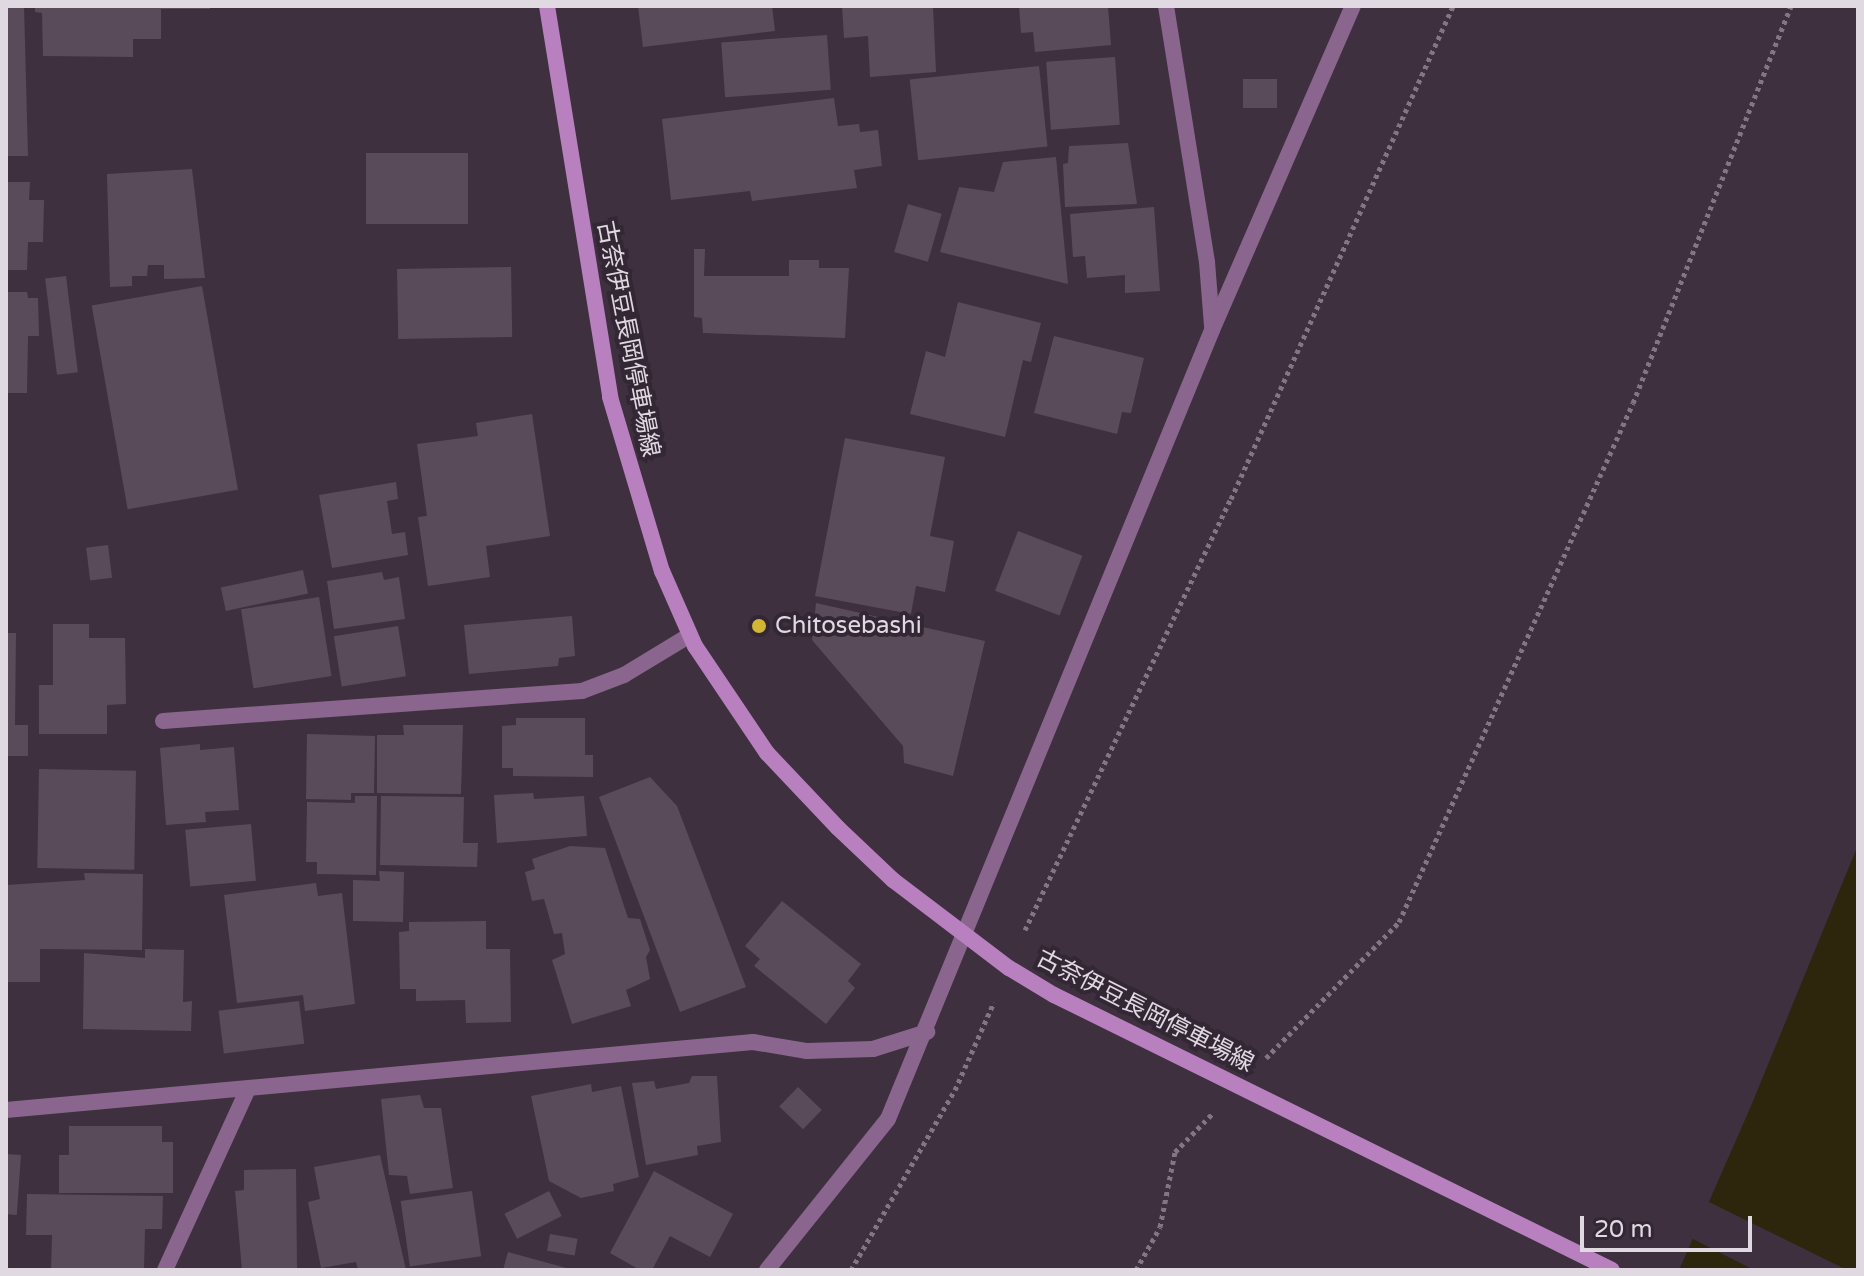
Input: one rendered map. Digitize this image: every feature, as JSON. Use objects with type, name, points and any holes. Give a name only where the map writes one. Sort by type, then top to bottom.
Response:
[{"type":"main road","name":"古奈伊豆長岡停車場線","points":[[547,6],[610,397],[630,477],[690,635],[767,753],[893,880],[1054,995],[1612,1270]]},
{"type":"street","points":[[1166,6],[1207,262],[1212,330]]},
{"type":"street","points":[[767,1270],[888,1119],[967,935],[1212,330],[1353,6]]},
{"type":"street","points":[[163,721],[582,691],[624,675],[690,635]]},
{"type":"street","points":[[6,1110],[753,1042],[807,1051],[873,1049],[927,1032]]},
{"type":"street","points":[[165,1270],[248,1089]]},
{"type":"path","points":[[1260,1064],[1399,922],[1633,403],[1791,6]]},
{"type":"path","points":[[1031,915],[1231,499],[1454,7]]},
{"type":"path","points":[[851,1270],[955,1090],[986,1021]]},
{"type":"path","points":[[1136,1270],[1160,1227],[1175,1152],[1217,1108]]},
{"type":"shaded area","points":[[1858,845],[1858,1270],[1679,1270],[1751,1106]]},
{"type":"pier","points":[[1705,1200],[1847,1270],[1754,1270],[1689,1237]]},
{"type":"building","points":[[6,6],[24,6],[28,156],[6,156]]},
{"type":"building","points":[[35,6],[210,6],[210,9],[161,9],[161,39],[133,39],[133,57],[43,56],[42,13],[35,12]]},
{"type":"building","points":[[638,6],[772,6],[775,31],[643,47]]},
{"type":"building","points":[[842,6],[933,6],[936,72],[870,77],[868,36],[844,38]]},
{"type":"building","points":[[1019,6],[1108,6],[1111,45],[1035,52],[1033,32],[1021,33]]},
{"type":"building","points":[[827,35],[831,90],[725,97],[721,42]]},
{"type":"building","points":[[1115,57],[1120,125],[1051,130],[1046,62]]},
{"type":"building","points":[[1039,66],[1047,147],[918,160],[910,80]]},
{"type":"building","points":[[1243,79],[1277,79],[1277,108],[1243,108]]},
{"type":"building","points":[[834,98],[838,126],[859,124],[860,132],[878,130],[882,166],[854,170],[857,188],[752,201],[750,191],[671,200],[662,119]]},
{"type":"building","points":[[1128,143],[1137,204],[1065,207],[1063,164],[1068,163],[1069,146]]},
{"type":"building","points":[[366,153],[468,153],[468,224],[366,224]]},
{"type":"building","points":[[1056,157],[1068,284],[940,252],[959,187],[994,192],[1003,162]]},
{"type":"building","points":[[192,169],[205,278],[164,279],[164,265],[148,265],[147,276],[132,276],[132,286],[110,287],[107,174]]},
{"type":"building","points":[[6,182],[30,182],[29,200],[44,200],[43,242],[28,242],[27,270],[6,270]]},
{"type":"building","points":[[908,204],[942,214],[928,262],[894,252]]},
{"type":"building","points":[[1154,207],[1160,291],[1125,293],[1125,275],[1087,278],[1085,256],[1073,257],[1070,214]]},
{"type":"building","points":[[694,249],[705,249],[704,276],[789,276],[789,260],[819,260],[819,268],[849,268],[845,338],[703,333],[702,318],[694,317]]},
{"type":"building","points":[[511,267],[512,337],[398,339],[397,269]]},
{"type":"building","points":[[66,276],[78,372],[57,375],[45,279]]},
{"type":"building","points":[[202,286],[238,490],[128,509],[92,305]]},
{"type":"building","points":[[6,292],[27,292],[28,298],[38,298],[39,336],[28,336],[27,393],[6,393]]},
{"type":"building","points":[[958,302],[1041,323],[1031,362],[1023,360],[1005,437],[910,414],[926,351],[945,357]]},
{"type":"building","points":[[1054,336],[1144,358],[1131,413],[1122,412],[1117,434],[1034,413]]},
{"type":"building","points":[[532,414],[550,536],[486,546],[490,577],[428,586],[418,517],[427,516],[417,444],[478,436],[476,423]]},
{"type":"building","points":[[845,438],[945,457],[930,536],[954,541],[945,592],[916,586],[911,614],[815,596]]},
{"type":"building","points":[[396,482],[398,499],[387,501],[392,534],[405,532],[408,555],[332,568],[319,495]]},
{"type":"building","points":[[1018,531],[1082,556],[1059,615],[995,591]]},
{"type":"building","points":[[108,545],[112,578],[90,580],[86,548]]},
{"type":"building","points":[[303,570],[308,593],[226,611],[221,587]]},
{"type":"building","points":[[382,572],[384,580],[399,577],[405,619],[334,629],[327,581]]},
{"type":"building","points":[[319,597],[332,676],[253,688],[241,609]]},
{"type":"building","points":[[816,603],[985,641],[953,776],[904,763],[903,746],[812,640]]},
{"type":"building","points":[[572,616],[575,656],[559,658],[558,666],[469,674],[464,625]]},
{"type":"building","points":[[53,624],[89,624],[89,638],[125,638],[126,704],[107,705],[107,734],[39,734],[39,685],[53,685]]},
{"type":"building","points":[[398,626],[406,676],[342,687],[334,636]]},
{"type":"building","points":[[6,633],[16,633],[15,725],[28,725],[28,756],[6,756]]},
{"type":"building","points":[[516,718],[585,718],[585,755],[593,755],[593,777],[513,776],[513,768],[502,768],[502,726],[516,725]]},
{"type":"building","points":[[403,725],[463,725],[461,794],[377,793],[377,735],[404,735]]},
{"type":"building","points":[[307,734],[375,736],[374,793],[351,793],[351,800],[306,799]]},
{"type":"building","points":[[200,744],[200,750],[234,747],[239,810],[205,812],[206,822],[166,825],[160,748]]},
{"type":"building","points":[[39,769],[136,771],[134,870],[37,868]]},
{"type":"building","points":[[650,777],[677,806],[746,987],[680,1012],[599,797]]},
{"type":"building","points":[[533,793],[534,799],[584,796],[587,836],[497,843],[494,795]]},
{"type":"building","points":[[355,796],[377,796],[376,875],[317,874],[317,862],[306,862],[307,802],[355,803]]},
{"type":"building","points":[[381,796],[464,797],[463,843],[478,843],[477,867],[380,865]]},
{"type":"building","points":[[251,824],[256,881],[190,887],[185,830]]},
{"type":"building","points":[[570,846],[605,848],[628,918],[640,919],[650,950],[646,957],[650,979],[626,990],[631,1006],[572,1024],[552,960],[565,954],[562,933],[554,934],[544,899],[532,901],[525,872],[535,869],[532,859]]},
{"type":"building","points":[[379,871],[404,872],[403,922],[353,921],[353,880],[380,881]]},
{"type":"building","points":[[84,873],[143,874],[142,950],[40,949],[40,982],[6,982],[6,885],[85,880]]},
{"type":"building","points":[[316,883],[318,896],[342,893],[355,1004],[305,1011],[303,995],[237,1003],[224,895]]},
{"type":"building","points":[[782,901],[861,964],[848,981],[855,988],[826,1024],[754,966],[760,959],[745,946]]},
{"type":"building","points":[[486,921],[486,949],[510,949],[511,1022],[466,1023],[465,1000],[416,1001],[416,989],[400,989],[399,932],[409,931],[409,922]]},
{"type":"building","points":[[145,949],[184,950],[183,1002],[192,1001],[191,1031],[83,1029],[84,953],[145,958]]},
{"type":"building","points":[[299,1001],[304,1044],[224,1054],[219,1011]]},
{"type":"building","points":[[692,1076],[717,1076],[721,1142],[697,1146],[698,1155],[646,1165],[632,1083],[654,1081],[656,1089],[689,1083]]},
{"type":"building","points":[[591,1084],[592,1092],[621,1086],[639,1177],[613,1184],[614,1191],[581,1198],[549,1181],[531,1096]]},
{"type":"building","points":[[798,1087],[822,1110],[803,1129],[779,1106]]},
{"type":"building","points":[[420,1095],[424,1108],[441,1108],[453,1188],[410,1194],[407,1176],[389,1175],[381,1099]]},
{"type":"building","points":[[69,1126],[162,1126],[162,1142],[173,1142],[173,1193],[59,1193],[59,1155],[69,1155]]},
{"type":"building","points":[[6,1154],[21,1155],[17,1215],[6,1214]]},
{"type":"building","points":[[380,1155],[406,1270],[358,1270],[356,1262],[321,1268],[308,1202],[320,1199],[314,1167]]},
{"type":"building","points":[[296,1169],[297,1269],[242,1270],[235,1191],[244,1190],[244,1170]]},
{"type":"building","points":[[654,1171],[733,1214],[710,1257],[670,1236],[652,1270],[640,1270],[610,1253]]},
{"type":"building","points":[[472,1191],[481,1256],[410,1266],[401,1201]]},
{"type":"building","points":[[549,1191],[562,1216],[517,1239],[504,1214]]},
{"type":"building","points":[[27,1194],[163,1196],[162,1229],[145,1229],[144,1270],[51,1270],[52,1235],[26,1235]]},
{"type":"building","points":[[550,1234],[578,1239],[575,1256],[547,1251]]},
{"type":"building","points":[[508,1252],[570,1269],[570,1270],[503,1270]]},
{"type":"place","name":"Chitosebashi","points":[[759,626]]}]
